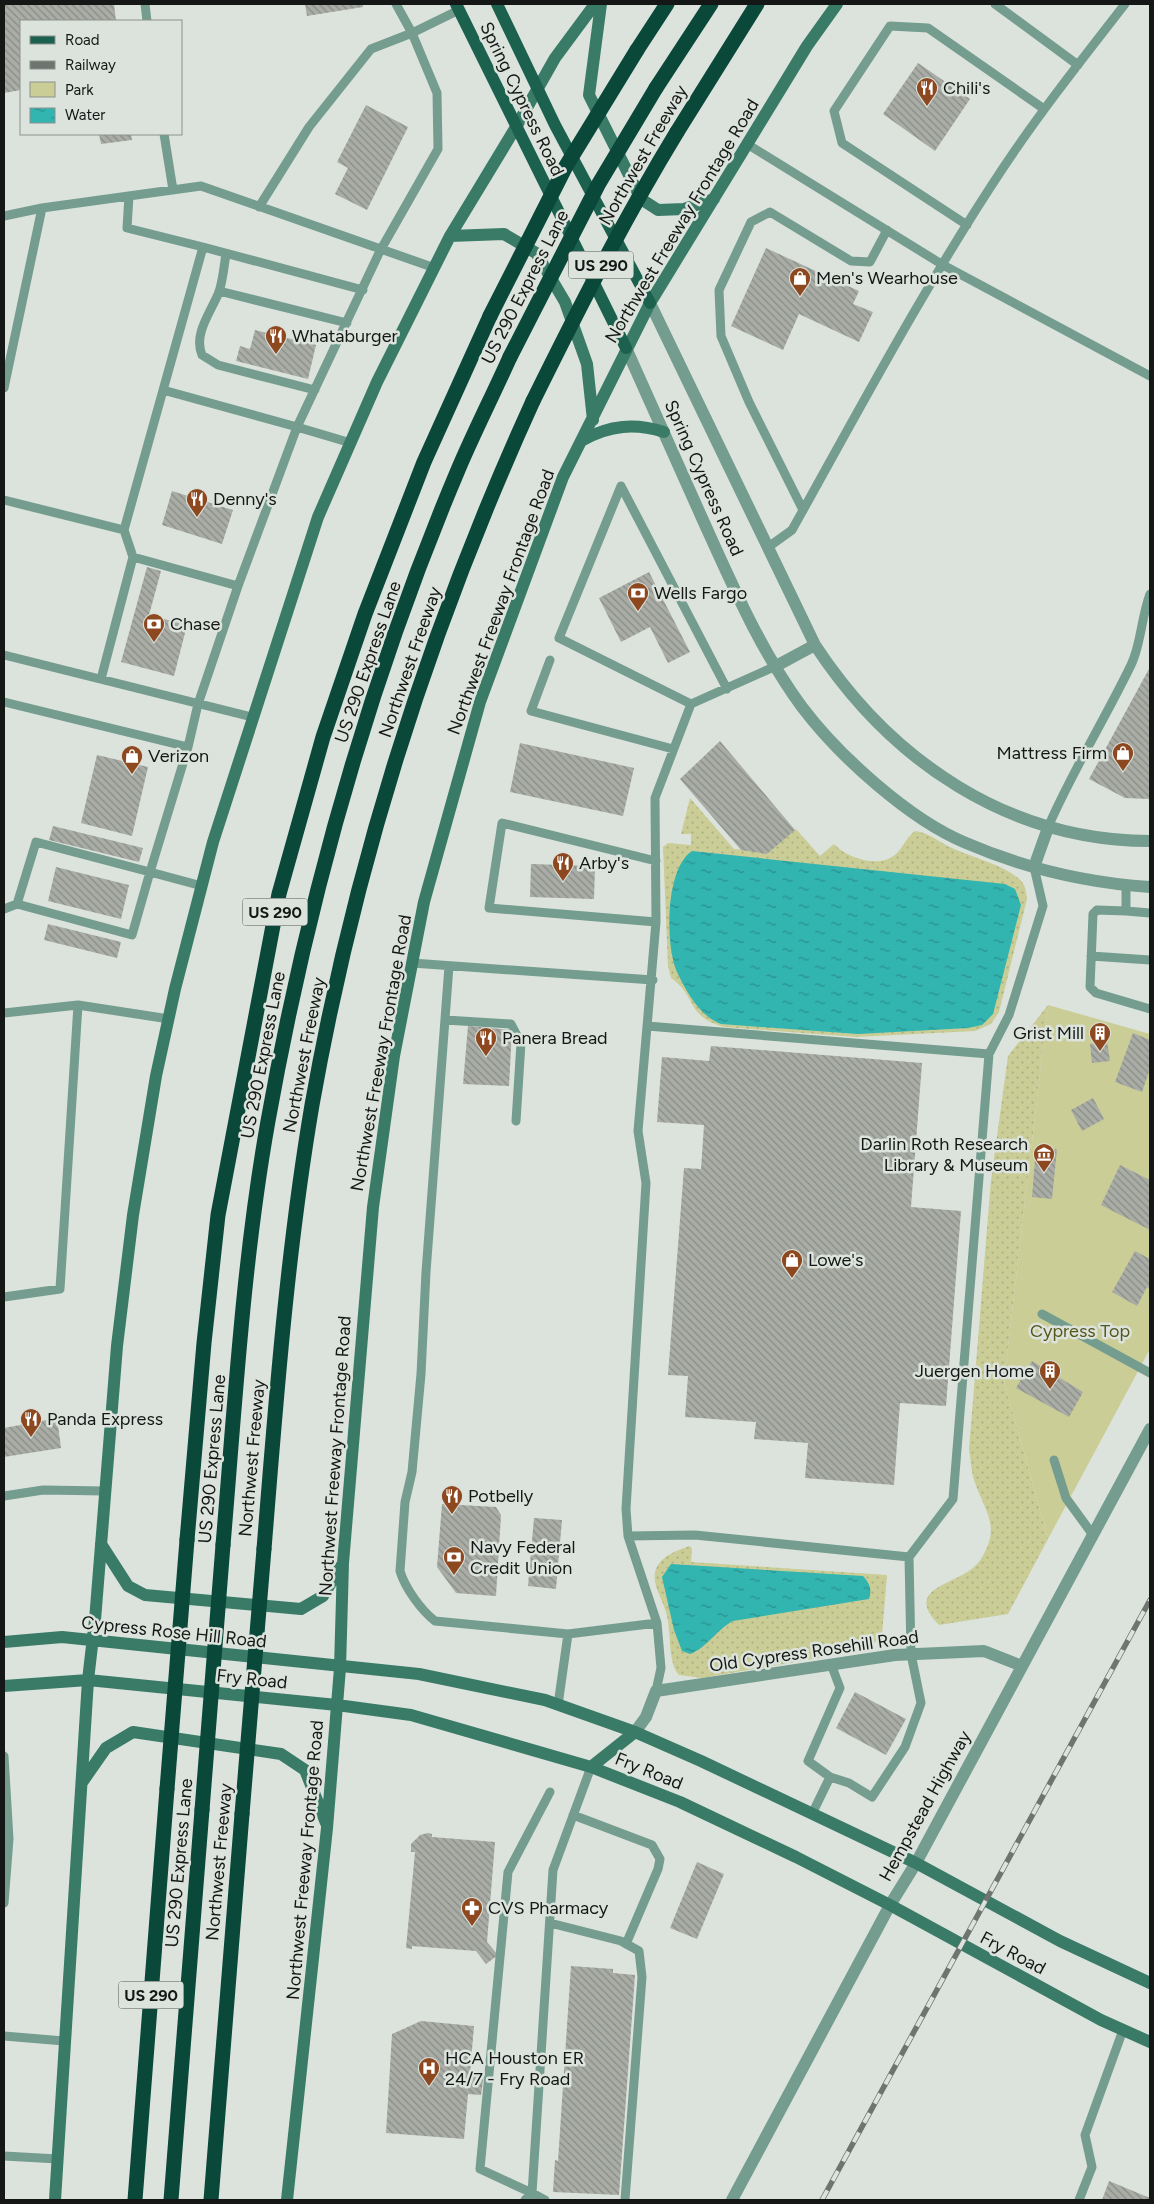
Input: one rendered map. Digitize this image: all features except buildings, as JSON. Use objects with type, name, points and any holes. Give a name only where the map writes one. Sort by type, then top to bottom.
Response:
[{"type":"highway","name":"US 290","points":[[134,2200],[187,1540],[205,1334],[218,1215],[279,894],[321,745],[364,614],[424,462],[490,316],[566,166],[667,4]]},
{"type":"highway","name":"US 290 Express Lane","points":[[171,2200],[223,1545],[247,1272],[267,1124],[305,939],[328,849],[361,738],[405,609],[458,470],[510,357],[598,184],[656,88],[711,4]]},
{"type":"highway","name":"Northwest Freeway","points":[[211,2200],[286,1285],[312,1105],[341,960],[380,811],[436,638],[499,476],[533,401],[596,275],[642,190],[757,4]]},
{"type":"main road","name":"Spring Cypress Road","points":[[498,4],[538,88],[650,303]]},
{"type":"main road","points":[[55,2200],[88,1680],[93,1640],[117,1346],[133,1215],[169,1019],[213,842],[318,517],[377,382],[432,267],[516,127],[554,58],[595,4]]},
{"type":"main road","points":[[601,4],[589,95],[641,199],[658,210],[684,209],[714,199]]},
{"type":"main road","name":"Northwest Freeway Frontage Road","points":[[287,2200],[328,1828],[340,1668],[343,1563],[373,1207],[394,1056],[424,902],[480,702],[563,477],[650,303],[807,46],[837,4]]},
{"type":"main road","name":"Spring Cypress Road","points":[[457,7],[626,348]]},
{"type":"main road","points":[[450,236],[504,234],[536,253],[565,302],[587,364],[593,420]]},
{"type":"main road","points":[[583,440],[616,427],[640,426],[664,432]]},
{"type":"main road","points":[[101,1544],[128,1586],[145,1595],[301,1609],[323,1596],[343,1563]]},
{"type":"main road","name":"Cypress Rose Hill Road","points":[[4,1642],[62,1637],[340,1668]]},
{"type":"main road","name":"Fry Road","points":[[340,1668],[419,1674],[545,1700],[635,1732],[916,1863],[1060,1941],[1150,1983]]},
{"type":"main road","points":[[4,1686],[88,1680]]},
{"type":"main road","name":"Fry Road","points":[[88,1680],[337,1705],[411,1715],[591,1767],[680,1802],[890,1905],[961,1945],[1123,2030],[1150,2042]]},
{"type":"main road","points":[[83,1781],[106,1748],[133,1732],[281,1754],[305,1770],[328,1828]]},
{"type":"main road","points":[[591,1767],[635,1732]]},
{"type":"street","name":"Spring Cypress Road","points":[[650,303],[815,645],[838,680],[864,710],[903,747],[930,769],[983,802],[1049,826],[1084,836],[1150,842]]},
{"type":"street","name":"Spring Cypress Road","points":[[626,348],[732,585],[776,666],[802,707],[832,741],[874,781],[904,805],[964,843],[1034,867],[1126,886],[1150,887]]},
{"type":"street","points":[[776,666],[815,645]]},
{"type":"street","points":[[1034,867],[1049,826]]},
{"type":"street","name":"Hempstead Highway","points":[[732,2200],[890,1905],[916,1863],[1150,1429]]},
{"type":"street","name":"Old Cypress Rosehill Road","points":[[656,1691],[831,1664],[911,1654],[984,1651],[1022,1666]]},
{"type":"street","points":[[635,1732],[646,1717],[656,1691]]},
{"type":"lane","points":[[145,4],[147,20]]},
{"type":"lane","points":[[4,909],[17,904],[132,935],[188,747],[198,704],[238,586],[297,427],[380,251],[438,149],[437,93],[412,33],[396,4]]},
{"type":"lane","points":[[995,4],[1078,65]]},
{"type":"lane","points":[[767,548],[792,530],[967,225],[1044,109],[1125,4]]},
{"type":"lane","points":[[260,207],[309,127],[371,49],[412,33],[457,7]]},
{"type":"lane","points":[[967,225],[842,144],[834,111],[890,26],[928,28],[1044,109]]},
{"type":"lane","points":[[164,135],[173,190]]},
{"type":"lane","points":[[748,144],[943,265],[1150,376]]},
{"type":"lane","points":[[4,216],[42,208],[201,186],[380,251],[432,267]]},
{"type":"lane","points":[[129,196],[127,228],[363,290]]},
{"type":"lane","points":[[4,388],[42,208]]},
{"type":"lane","points":[[803,510],[749,402],[721,336],[719,290],[751,222],[770,212],[851,261],[870,262],[887,230]]},
{"type":"lane","points":[[101,679],[133,557],[124,530],[203,247]]},
{"type":"lane","points":[[226,254],[219,291],[198,342],[202,355],[218,365],[315,390]]},
{"type":"lane","points":[[219,291],[347,323]]},
{"type":"lane","points":[[163,390],[351,443]]},
{"type":"lane","points":[[691,704],[559,638],[621,486],[728,688]]},
{"type":"lane","points":[[4,500],[124,530]]},
{"type":"lane","points":[[133,557],[238,586]]},
{"type":"lane","points":[[1049,826],[1070,778],[1132,663],[1144,609],[1150,594]]},
{"type":"lane","points":[[4,654],[252,717]]},
{"type":"lane","points":[[550,660],[531,711],[674,749]]},
{"type":"lane","points":[[656,1691],[660,1668],[657,1623],[628,1536],[626,1509],[646,1183],[638,1131],[653,980],[656,922],[655,798],[691,704],[776,666]]},
{"type":"lane","points":[[4,702],[188,747]]},
{"type":"lane","points":[[656,861],[502,823],[489,908],[656,922]]},
{"type":"lane","points":[[17,904],[36,842],[202,886]]},
{"type":"lane","points":[[831,1664],[840,1688],[808,1761],[830,1777],[849,1783],[872,1797],[905,1747],[921,1703],[911,1654],[909,1557],[953,1499],[988,1054],[1009,1015],[1043,906],[1034,867]]},
{"type":"lane","points":[[1126,886],[1126,911]]},
{"type":"lane","points":[[1150,913],[1097,910],[1093,914],[1090,987],[1096,993],[1150,1009]]},
{"type":"lane","points":[[1091,956],[1150,960]]},
{"type":"lane","points":[[412,963],[653,980]]},
{"type":"lane","points":[[450,966],[425,1280],[421,1374],[412,1472],[405,1502],[400,1571],[402,1578],[429,1616],[435,1621],[568,1634],[657,1623]]},
{"type":"lane","points":[[4,1297],[60,1289],[78,1005]]},
{"type":"lane","points":[[4,1013],[78,1005],[169,1019]]},
{"type":"lane","points":[[445,1020],[511,1024],[521,1043],[516,1121]]},
{"type":"lane","points":[[647,1026],[988,1054]]},
{"type":"lane","points":[[1042,1314],[1150,1373]]},
{"type":"lane","points":[[1054,1460],[1066,1498],[1093,1534]]},
{"type":"lane","points":[[4,1496],[43,1490],[105,1491]]},
{"type":"lane","points":[[628,1536],[696,1535],[909,1557]]},
{"type":"lane","points":[[558,1705],[568,1634]]},
{"type":"lane","points":[[4,1756],[9,1839],[4,1903]]},
{"type":"lane","points":[[525,2200],[532,2193],[553,1870],[591,1767]]},
{"type":"lane","points":[[812,1814],[830,1777]]},
{"type":"lane","points":[[545,2200],[480,2170],[508,1872],[550,1792]]},
{"type":"lane","points":[[573,1815],[652,1845],[660,1859],[658,1869],[626,1944]]},
{"type":"lane","points":[[550,1923],[626,1944],[639,1950],[642,1977],[626,2200]]},
{"type":"lane","points":[[1079,2200],[1092,2167],[1084,2136],[1123,2030]]},
{"type":"lane","points":[[4,2036],[64,2041]]},
{"type":"lane","points":[[4,2156],[58,2159]]},
{"type":"green space","points":[[690,798],[734,849],[767,852],[796,829],[820,856],[834,844],[856,858],[874,861],[891,857],[898,852],[915,831],[954,849],[996,865],[1018,878],[1025,887],[1027,899],[999,1012],[991,1024],[975,1031],[856,1037],[724,1027],[712,1023],[703,1017],[697,1012],[685,992],[671,978],[668,966],[663,847],[668,843],[691,845],[691,834],[681,834]]},
{"type":"green space","points":[[1048,1005],[1004,1381],[1048,1539],[1008,1614],[939,1625],[929,1612],[926,1601],[930,1593],[973,1568],[981,1559],[990,1538],[990,1520],[974,1479],[969,1449],[991,1180],[1008,1056]]},
{"type":"green space","name":"Cypress Top","points":[[1048,1005],[1150,1034],[1150,1349],[1048,1539],[1004,1381]]},
{"type":"green space","points":[[690,1546],[692,1549],[691,1562],[887,1575],[882,1635],[873,1644],[859,1651],[702,1678],[679,1675],[675,1670],[671,1656],[667,1616],[656,1586],[655,1574],[658,1564],[662,1560]]},
{"type":"water","points":[[692,851],[1005,884],[1015,889],[1021,905],[993,1014],[982,1025],[968,1028],[858,1034],[721,1024],[713,1020],[700,1010],[685,988],[677,972],[670,945],[669,927],[672,890],[683,860]]},
{"type":"water","points":[[671,1564],[863,1576],[870,1587],[870,1595],[869,1599],[733,1621],[702,1647],[690,1654],[682,1651],[674,1630],[662,1577]]},
{"type":"railway","points":[[822,2200],[1150,1600]]},
{"type":"place","name":"Chili's","points":[[927,107]]},
{"type":"place","name":"Men's Wearhouse","points":[[800,297]]},
{"type":"place","name":"Whataburger","points":[[276,355]]},
{"type":"place","name":"Denny's","points":[[197,518]]},
{"type":"place","name":"Wells Fargo","points":[[638,612]]},
{"type":"place","name":"Chase","points":[[154,643]]},
{"type":"place","name":"Mattress Firm","points":[[1123,772]]},
{"type":"place","name":"Verizon","points":[[132,775]]},
{"type":"place","name":"Arby's","points":[[563,882]]},
{"type":"place","name":"Grist Mill","points":[[1100,1052]]},
{"type":"place","name":"Panera Bread","points":[[486,1057]]},
{"type":"place","name":"Darlin Roth Research Library & Museum","points":[[1044,1173]]},
{"type":"place","name":"Lowe's","points":[[792,1279]]},
{"type":"place","name":"Juergen Home","points":[[1050,1390]]},
{"type":"place","name":"Panda Express","points":[[31,1438]]},
{"type":"place","name":"Potbelly","points":[[452,1515]]},
{"type":"place","name":"Navy Federal Credit Union","points":[[454,1576]]},
{"type":"place","name":"CVS Pharmacy","points":[[472,1927]]},
{"type":"place","name":"HCA Houston ER 24/7 - Fry Road","points":[[429,2087]]}]
